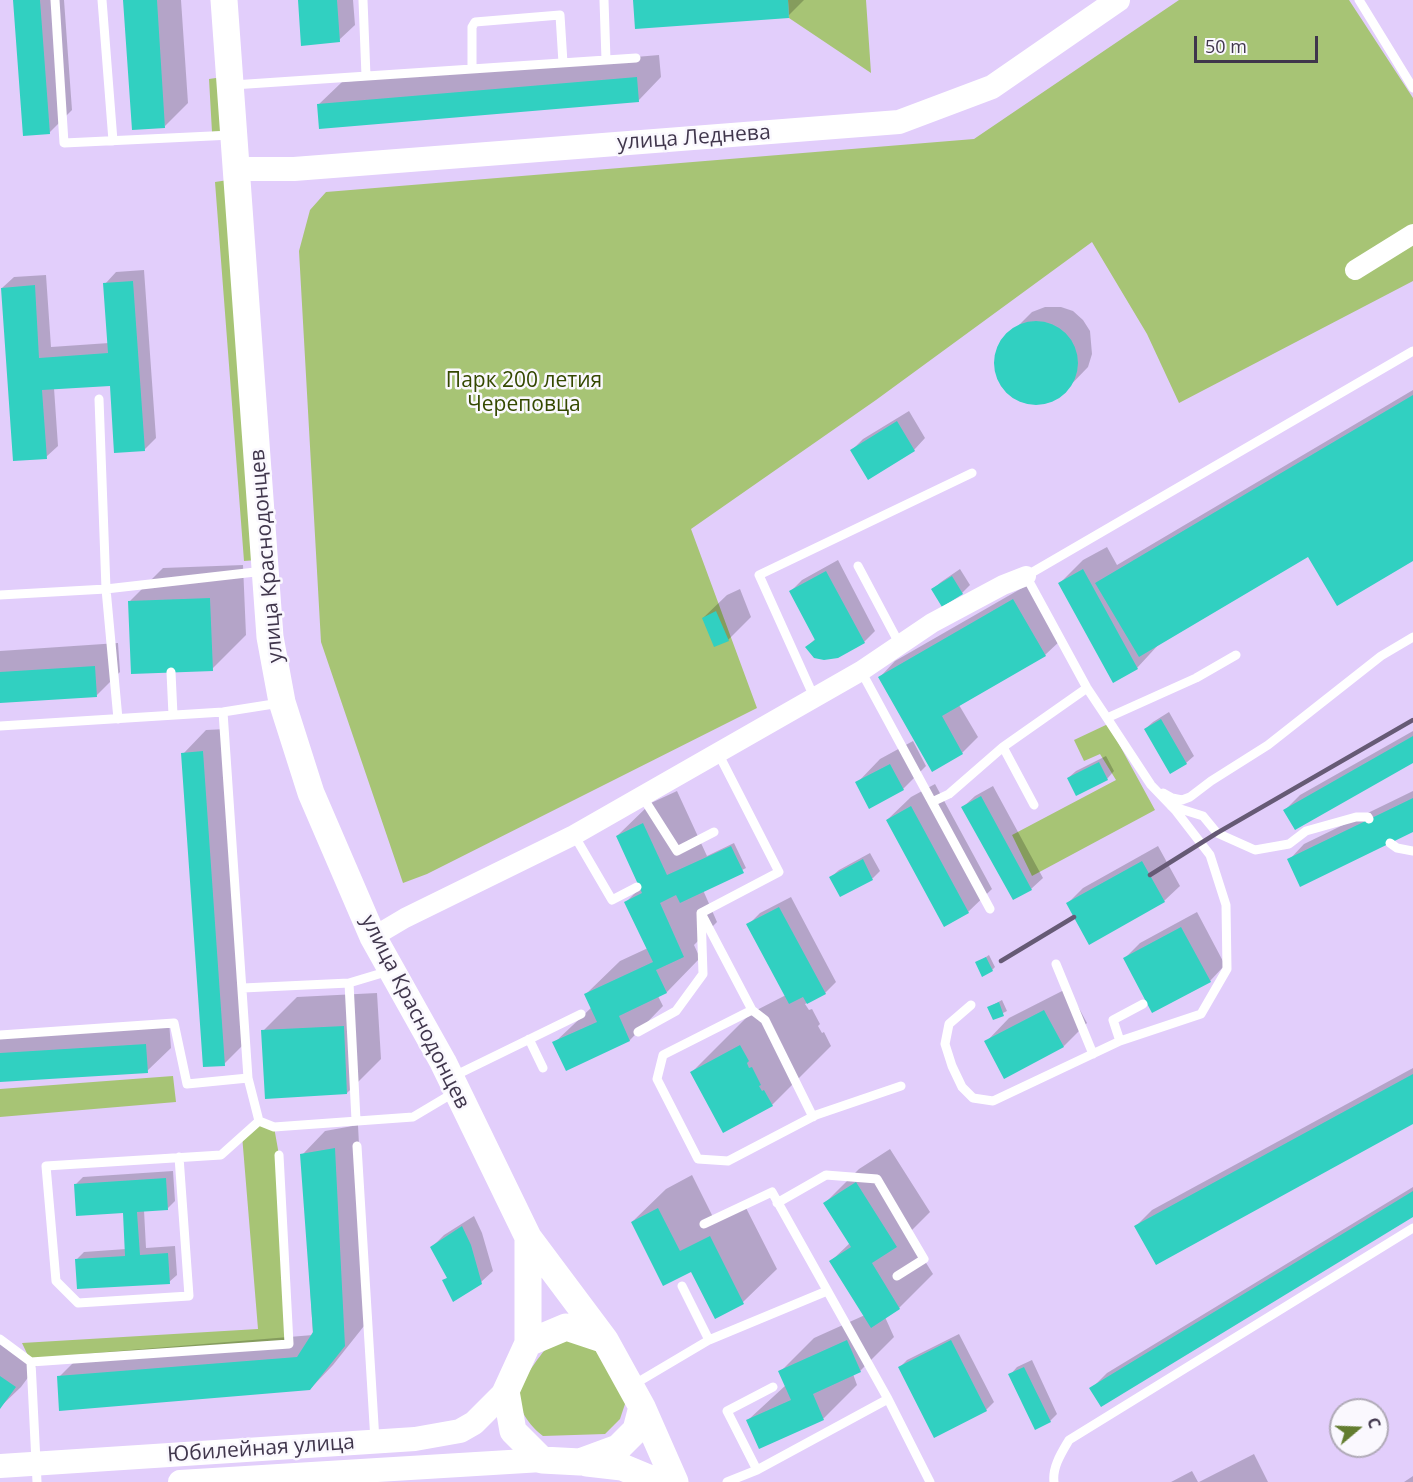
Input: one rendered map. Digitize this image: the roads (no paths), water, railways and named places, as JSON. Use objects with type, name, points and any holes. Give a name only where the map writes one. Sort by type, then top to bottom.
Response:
[{"type":"main road","name":"улица Краснодонцев","points":[[224,0],[270,637],[282,702],[311,793],[373,937],[422,1022],[528,1237],[605,1340]]},
{"type":"main road","name":"улица Краснодонцев","points":[[528,1237],[528,1343]]},
{"type":"main road","points":[[658,1482],[622,1467],[542,1460],[513,1431],[506,1390],[528,1343],[566,1327],[605,1340],[636,1397],[675,1482]]},
{"type":"main road","points":[[580,1462],[618,1448],[636,1430],[636,1397]]},
{"type":"street","name":"улица Леднева","points":[[237,170],[294,169],[899,122],[992,87],[1118,0]]},
{"type":"street","points":[[1355,270],[1413,234]]},
{"type":"street","points":[[373,937],[405,918],[574,835],[861,671],[932,623],[1026,576]]},
{"type":"street","name":"Юбилейная улица","points":[[0,1466],[36,1473],[202,1453],[415,1439],[460,1431],[474,1423],[506,1390]]},
{"type":"street","points":[[202,1453],[205,1480]]},
{"type":"street","name":"Юбилейная улица","points":[[180,1482],[542,1460]]},
{"type":"lane","points":[[55,0],[64,143],[234,135]]},
{"type":"lane","points":[[102,0],[113,141]]},
{"type":"lane","points":[[363,0],[366,76]]},
{"type":"lane","points":[[604,0],[606,60]]},
{"type":"lane","points":[[1359,0],[1413,88]]},
{"type":"lane","points":[[472,69],[472,27],[475,22],[560,15],[563,63]]},
{"type":"lane","points":[[230,85],[636,58]]},
{"type":"lane","points":[[971,1005],[949,1024],[945,1044],[962,1088],[973,1098],[993,1101],[1120,1041],[1201,1014],[1227,969],[1226,905],[1210,855],[1151,785],[1087,688],[1026,576],[1413,351]]},
{"type":"lane","points":[[99,399],[105,590],[118,719]]},
{"type":"lane","points":[[814,697],[759,574],[972,473]]},
{"type":"lane","points":[[858,566],[900,645]]},
{"type":"lane","points":[[0,595],[105,590],[266,571]]},
{"type":"lane","points":[[1151,785],[1172,798],[1182,800],[1190,797],[1268,745],[1381,656],[1413,637]]},
{"type":"lane","points":[[1107,718],[1196,678],[1236,655]]},
{"type":"lane","points":[[861,671],[990,909]]},
{"type":"lane","points":[[171,672],[173,715]]},
{"type":"lane","points":[[932,802],[949,794],[1003,747],[1087,688]]},
{"type":"lane","points":[[0,726],[223,712],[282,702]]},
{"type":"lane","points":[[223,712],[248,1078],[259,1121]]},
{"type":"lane","points":[[1003,747],[1034,805]]},
{"type":"lane","points":[[701,914],[779,872],[718,753]]},
{"type":"lane","points":[[642,796],[677,851],[714,832]]},
{"type":"lane","points":[[1171,806],[1203,816],[1217,833],[1255,850],[1289,844],[1306,831],[1356,817],[1368,817],[1369,819]]},
{"type":"lane","points":[[574,835],[612,900],[637,887]]},
{"type":"lane","points":[[1390,843],[1397,848],[1413,851]]},
{"type":"lane","points":[[701,914],[752,1010],[765,1020],[813,1117]]},
{"type":"lane","points":[[638,1032],[676,1011],[703,974],[701,914]]},
{"type":"lane","points":[[1056,964],[1093,1054]]},
{"type":"lane","points":[[243,988],[349,983],[391,970]]},
{"type":"lane","points":[[349,983],[356,1120]]},
{"type":"lane","points":[[1120,1041],[1113,1020],[1143,1004]]},
{"type":"lane","points":[[752,1010],[663,1055],[657,1079],[698,1159],[728,1161],[813,1117],[901,1086]]},
{"type":"lane","points":[[259,1121],[274,1127],[413,1117],[453,1084],[529,1039],[581,1014]]},
{"type":"lane","points":[[0,1035],[174,1023],[187,1084],[248,1078]]},
{"type":"lane","points":[[529,1039],[543,1068]]},
{"type":"lane","points":[[179,1157],[189,1296],[78,1303],[56,1281],[46,1166],[179,1157],[221,1155],[259,1121]]},
{"type":"lane","points":[[357,1146],[375,1441]]},
{"type":"lane","points":[[0,1339],[31,1362],[289,1344],[279,1155]]},
{"type":"lane","points":[[777,1203],[826,1175],[878,1179],[924,1259],[897,1276]]},
{"type":"lane","points":[[704,1224],[771,1192],[888,1399],[930,1482]]},
{"type":"lane","points":[[1054,1482],[1060,1455],[1069,1440],[1413,1228]]},
{"type":"lane","points":[[682,1286],[709,1340]]},
{"type":"lane","points":[[636,1397],[709,1340],[827,1291]]},
{"type":"lane","points":[[31,1362],[36,1473]]},
{"type":"lane","points":[[756,1482],[727,1411],[773,1387]]},
{"type":"lane","points":[[727,1482],[753,1471],[888,1399]]},
{"type":"railway","points":[[1150,875],[1217,833],[1413,720]]},
{"type":"railway","points":[[1001,961],[1074,917]]},
{"type":"park label","name":"Парк 200 летия Череповца","points":[[524,393]]}]
